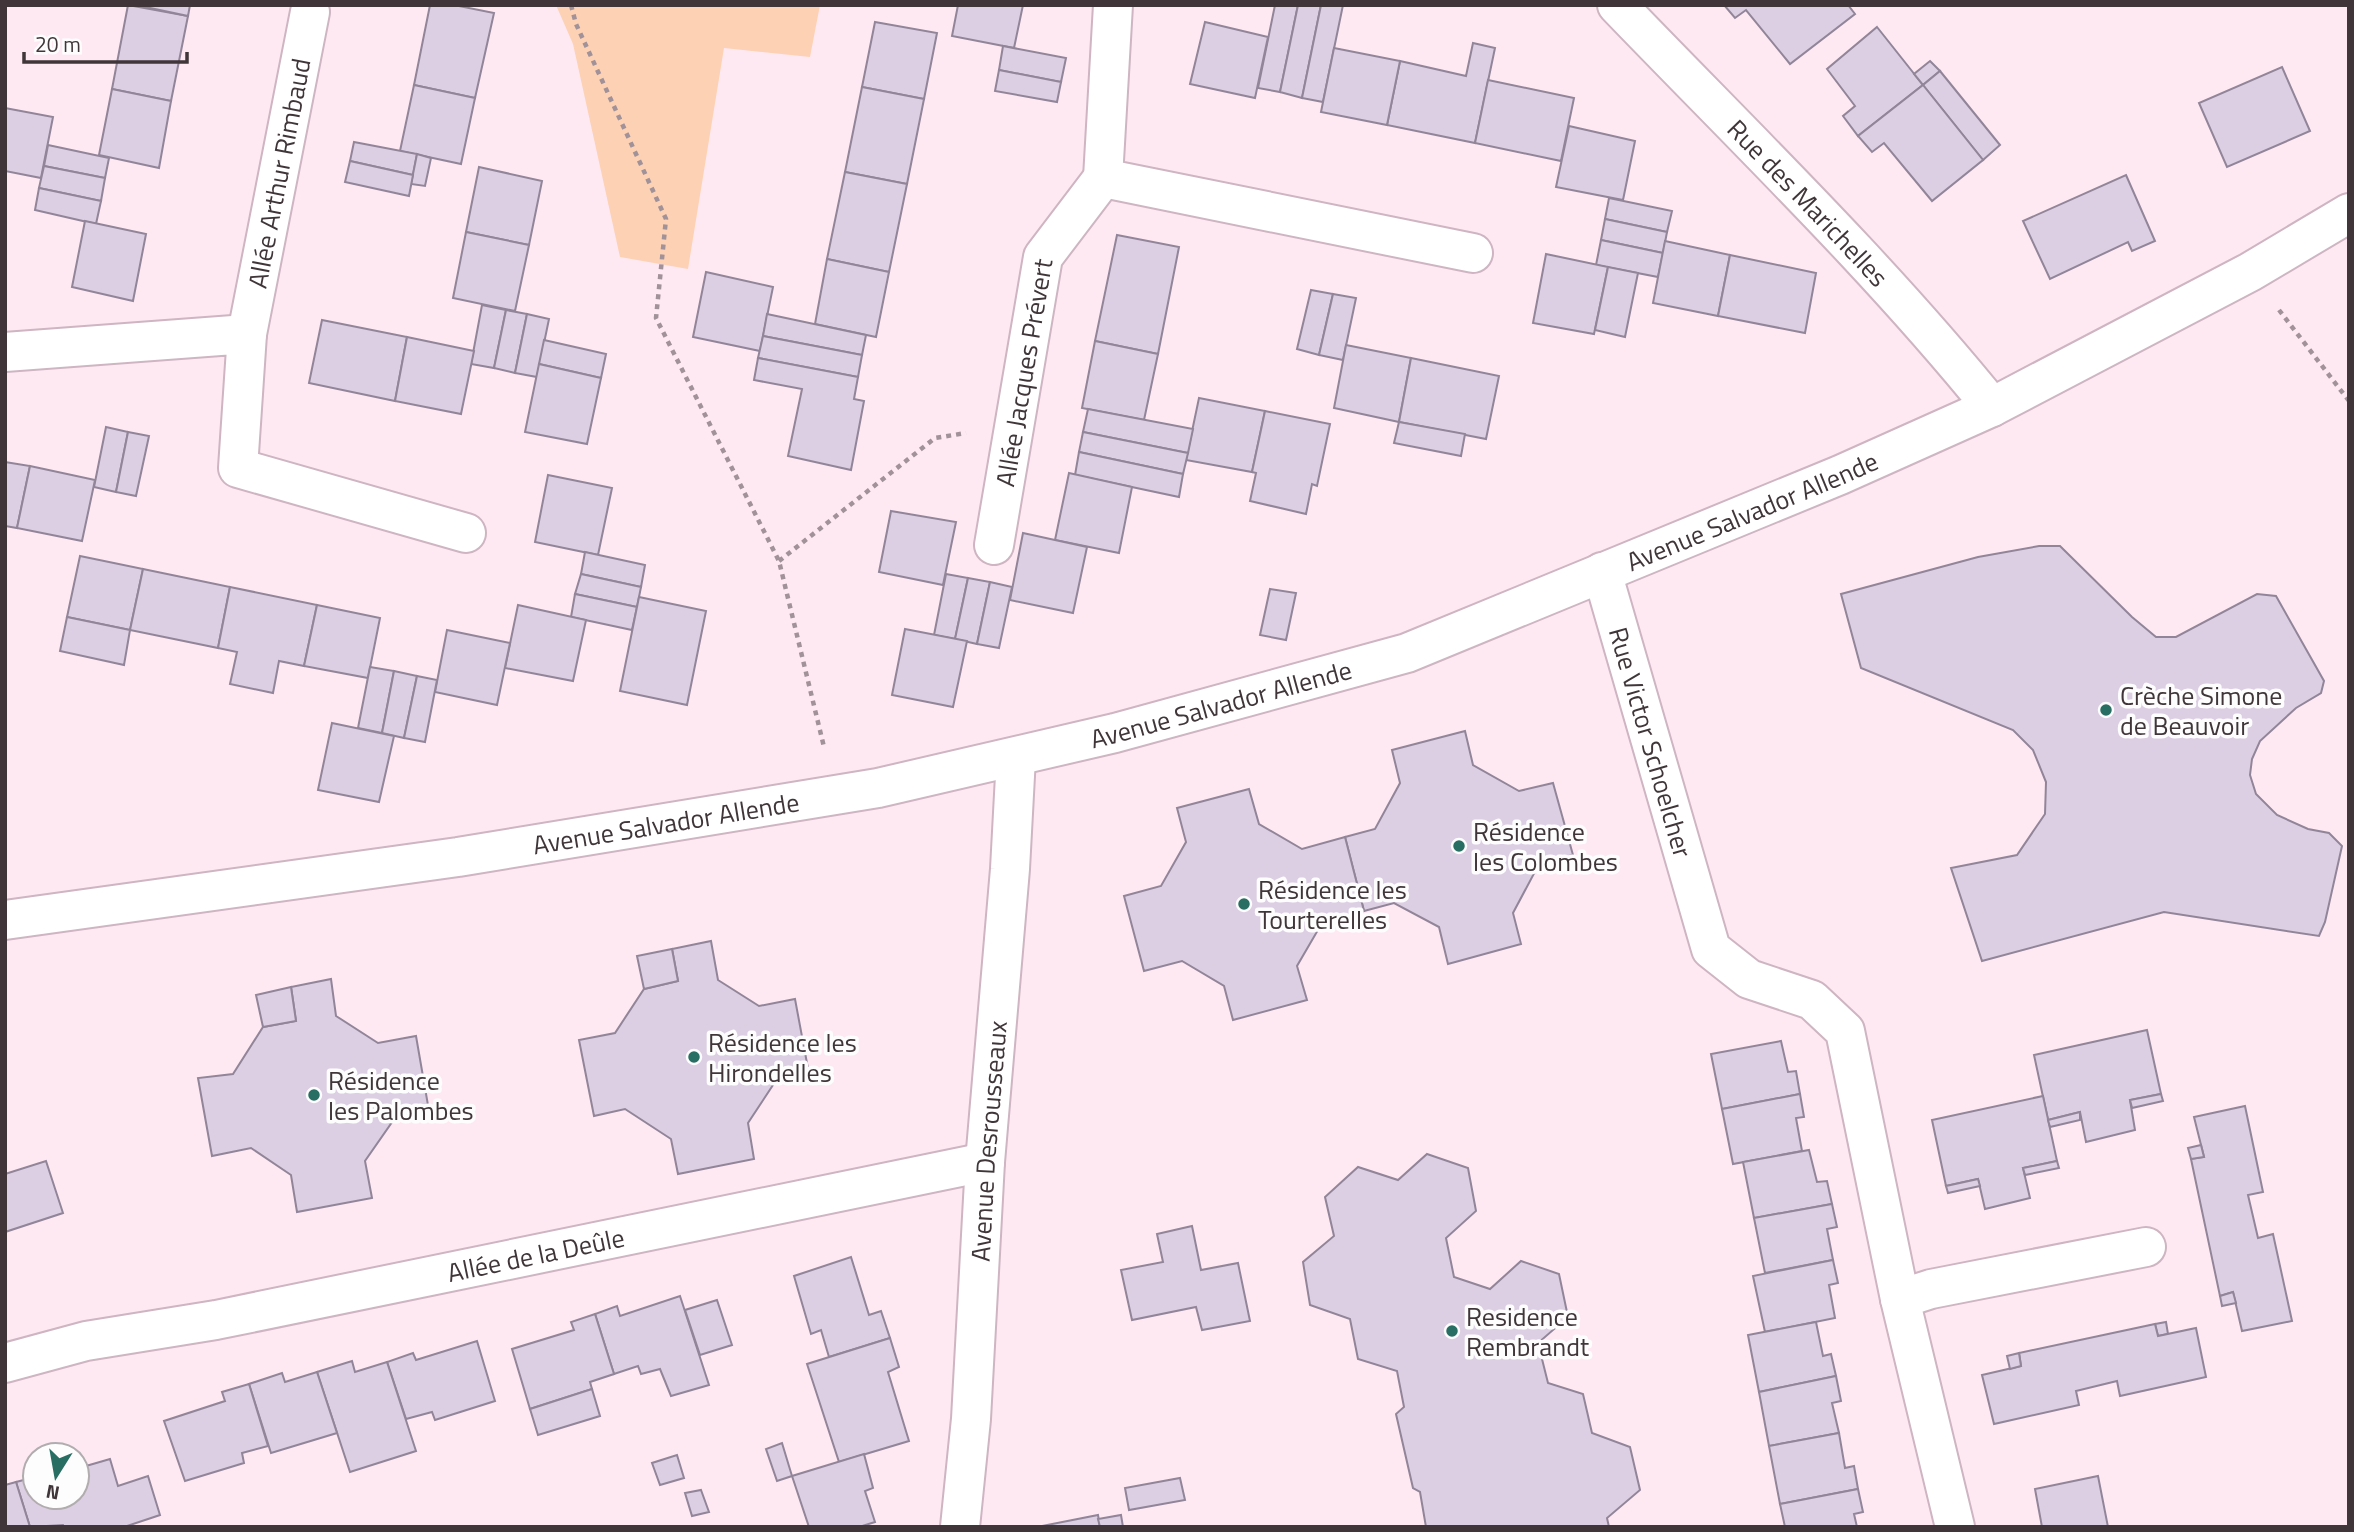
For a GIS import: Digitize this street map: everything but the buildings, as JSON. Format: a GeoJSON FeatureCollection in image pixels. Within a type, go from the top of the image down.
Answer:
{"type":"FeatureCollection","features":[{"type":"Feature","properties":{"kind":"street"},"geometry":{"type":"LineString","coordinates":[[1113,5],[1103,178],[1473,253]]}},
{"type":"Feature","properties":{"kind":"street","name":"Rue des Marichelles"},"geometry":{"type":"LineString","coordinates":[[1617,5],[1862,259],[1992,407]]}},
{"type":"Feature","properties":{"kind":"street","name":"Allée Arthur Rimbaud"},"geometry":{"type":"LineString","coordinates":[[310,12],[247,334],[238,468],[466,533]]}},
{"type":"Feature","properties":{"kind":"street","name":"Allée Jacques Prévert"},"geometry":{"type":"LineString","coordinates":[[994,545],[1043,257],[1103,178]]}},
{"type":"Feature","properties":{"kind":"street","name":"Avenue Salvador Allende"},"geometry":{"type":"LineString","coordinates":[[5,920],[458,857],[878,788],[1016,757],[1407,653],[1840,475],[1992,407],[2250,272],[2349,214]]}},
{"type":"Feature","properties":{"kind":"street"},"geometry":{"type":"LineString","coordinates":[[5,352],[247,334]]}},
{"type":"Feature","properties":{"kind":"street","name":"Rue Victor Schoelcher"},"geometry":{"type":"LineString","coordinates":[[1602,572],[1711,950],[1749,979],[1812,1000],[1845,1031],[1900,1299],[1955,1527]]}},
{"type":"Feature","properties":{"kind":"street","name":"Avenue Desrousseaux"},"geometry":{"type":"LineString","coordinates":[[960,1527],[971,1419],[985,1162],[1009,883],[1016,757]]}},
{"type":"Feature","properties":{"kind":"street","name":"Allée de la Deûle"},"geometry":{"type":"LineString","coordinates":[[5,1363],[86,1341],[216,1320],[985,1162]]}},
{"type":"Feature","properties":{"kind":"street"},"geometry":{"type":"LineString","coordinates":[[1900,1299],[1931,1289],[2146,1247]]}},
{"type":"Feature","properties":{"kind":"path"},"geometry":{"type":"LineString","coordinates":[[571,5],[576,24],[666,219],[656,318],[779,561],[827,759],[878,788]]}},
{"type":"Feature","properties":{"kind":"path"},"geometry":{"type":"LineString","coordinates":[[2250,272],[2349,401]]}},
{"type":"Feature","properties":{"kind":"path"},"geometry":{"type":"LineString","coordinates":[[779,561],[935,438],[1016,425]]}},
{"type":"Feature","properties":{"kind":"shaded area"},"geometry":{"type":"Polygon","coordinates":[[[556,5],[820,5],[810,57],[724,48],[688,269],[620,257],[573,44],[556,5]]]}},
{"type":"Feature","properties":{"kind":"place","name":"Crèche Simone de Beauvoir"},"geometry":{"type":"Point","coordinates":[2106,710]}},
{"type":"Feature","properties":{"kind":"place","name":"Résidence les Colombes"},"geometry":{"type":"Point","coordinates":[1459,846]}},
{"type":"Feature","properties":{"kind":"place","name":"Résidence les Tourterelles"},"geometry":{"type":"Point","coordinates":[1244,904]}},
{"type":"Feature","properties":{"kind":"place","name":"Résidence les Hirondelles"},"geometry":{"type":"Point","coordinates":[694,1057]}},
{"type":"Feature","properties":{"kind":"place","name":"Résidence les Palombes"},"geometry":{"type":"Point","coordinates":[314,1095]}},
{"type":"Feature","properties":{"kind":"place","name":"Residence Rembrandt"},"geometry":{"type":"Point","coordinates":[1452,1331]}}]}
